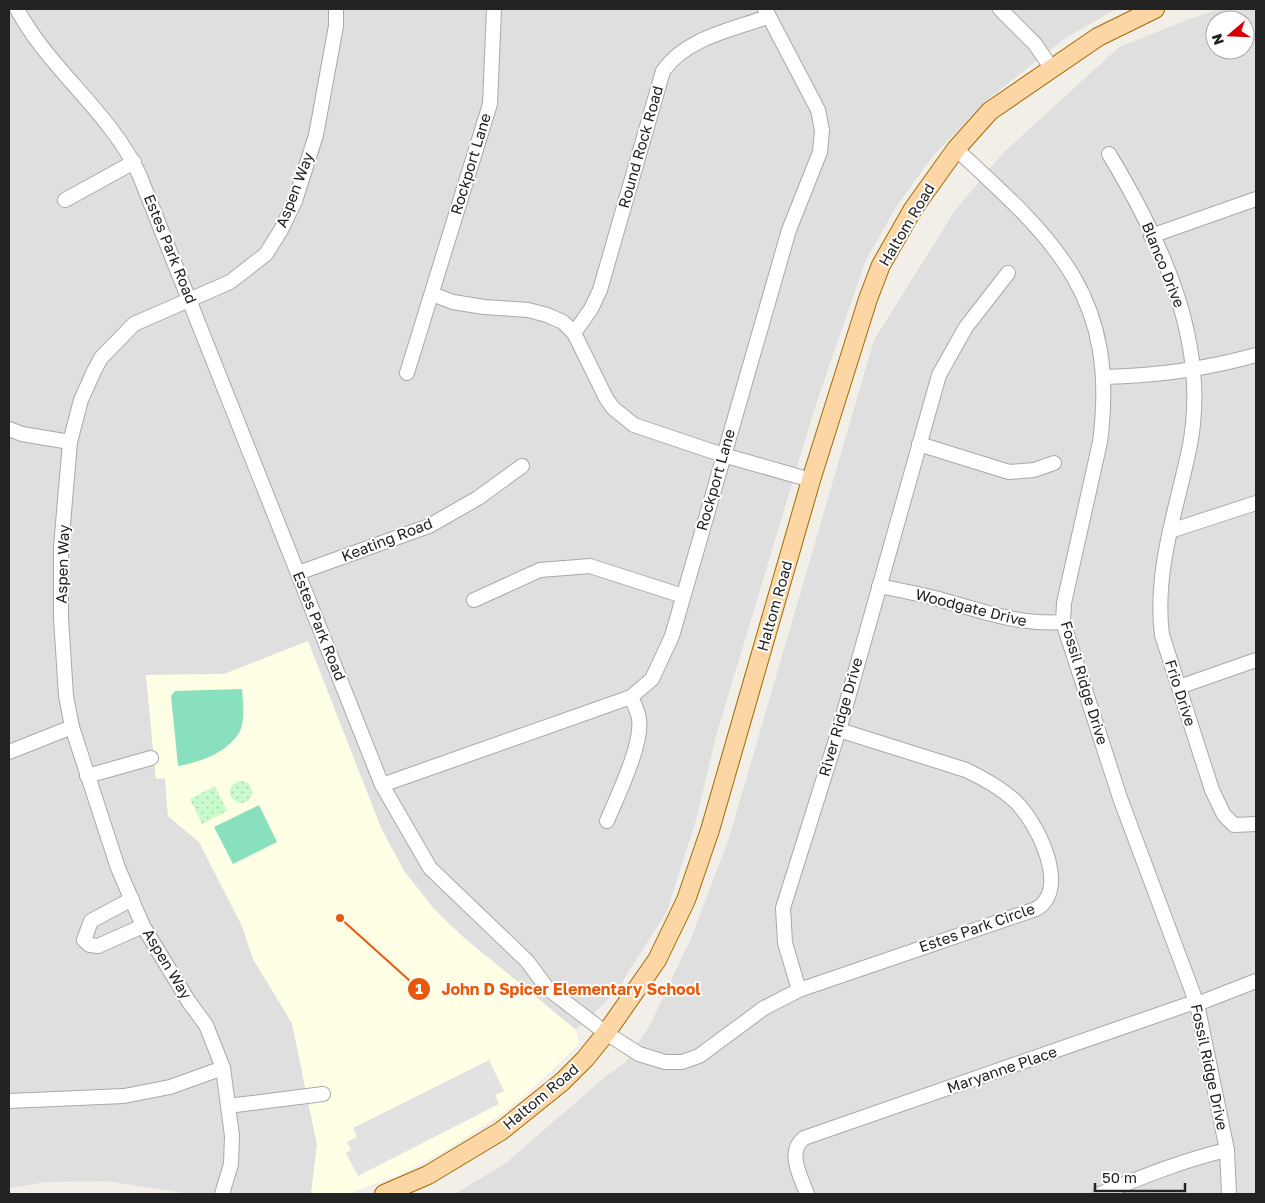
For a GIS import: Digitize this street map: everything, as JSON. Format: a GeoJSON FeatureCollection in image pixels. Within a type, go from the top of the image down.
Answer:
{"type":"FeatureCollection","features":[{"type":"Feature","properties":{"kind":"main road","name":"Haltom Road"},"geometry":{"type":"LineString","coordinates":[[384,1194],[428,1175],[501,1131],[573,1072],[606,1033],[657,960],[686,900],[710,830],[811,480],[868,299],[881,265],[913,209],[956,149],[990,111],[1098,37],[1155,9]]}},
{"type":"Feature","properties":{"kind":"street","name":"Estes Park Road"},"geometry":{"type":"LineString","coordinates":[[17,9],[64,72],[108,122],[134,162],[191,300],[382,785],[430,868],[527,961],[547,988],[606,1033],[640,1054],[664,1062],[682,1062],[699,1056],[764,1008]]}},
{"type":"Feature","properties":{"kind":"street","name":"Aspen Way"},"geometry":{"type":"LineString","coordinates":[[222,1194],[231,1164],[232,1136],[223,1068],[206,1025],[189,1002],[143,926],[118,868],[72,727],[66,696],[61,618],[61,547],[70,442],[81,400],[101,358],[134,324],[230,282],[266,254],[281,230],[294,201],[316,135],[336,26],[336,9]]}},
{"type":"Feature","properties":{"kind":"street","name":"Rockport Lane"},"geometry":{"type":"LineString","coordinates":[[406,373],[490,104],[494,9]]}},
{"type":"Feature","properties":{"kind":"street"},"geometry":{"type":"LineString","coordinates":[[1000,9],[1035,44],[1052,69]]}},
{"type":"Feature","properties":{"kind":"street","name":"Rockport Lane"},"geometry":{"type":"LineString","coordinates":[[382,785],[631,697],[652,679],[664,658],[789,230],[820,152],[822,130],[818,110],[766,13]]}},
{"type":"Feature","properties":{"kind":"street","name":"Round Rock Road"},"geometry":{"type":"LineString","coordinates":[[574,333],[591,309],[600,290],[663,71],[671,60],[692,45],[766,13]]}},
{"type":"Feature","properties":{"kind":"street","name":"Fossil Ridge Drive"},"geometry":{"type":"LineString","coordinates":[[956,149],[1016,204],[1046,236],[1075,276],[1092,320],[1104,377],[1100,442],[1064,603],[1063,622],[1120,798],[1197,1004],[1227,1150],[1229,1194]]}},
{"type":"Feature","properties":{"kind":"street","name":"Blanco Drive"},"geometry":{"type":"LineString","coordinates":[[1109,154],[1134,196],[1181,306],[1195,370],[1194,419],[1170,531]]}},
{"type":"Feature","properties":{"kind":"street"},"geometry":{"type":"LineString","coordinates":[[64,200],[134,162]]}},
{"type":"Feature","properties":{"kind":"street"},"geometry":{"type":"LineString","coordinates":[[1152,236],[1256,199]]}},
{"type":"Feature","properties":{"kind":"street","name":"River Ridge Drive"},"geometry":{"type":"LineString","coordinates":[[799,990],[785,943],[782,908],[839,730],[939,375],[950,352],[966,327],[1008,272]]}},
{"type":"Feature","properties":{"kind":"street"},"geometry":{"type":"LineString","coordinates":[[432,294],[452,302],[528,310],[563,322],[574,333],[603,393],[623,417],[645,430],[811,480]]}},
{"type":"Feature","properties":{"kind":"street"},"geometry":{"type":"LineString","coordinates":[[1104,377],[1195,370],[1256,355]]}},
{"type":"Feature","properties":{"kind":"street"},"geometry":{"type":"LineString","coordinates":[[9,429],[70,442]]}},
{"type":"Feature","properties":{"kind":"street"},"geometry":{"type":"LineString","coordinates":[[920,444],[1009,472],[1034,470],[1054,463]]}},
{"type":"Feature","properties":{"kind":"street","name":"Keating Road"},"geometry":{"type":"LineString","coordinates":[[298,573],[429,526],[478,498],[522,466]]}},
{"type":"Feature","properties":{"kind":"street"},"geometry":{"type":"LineString","coordinates":[[1170,531],[1256,503]]}},
{"type":"Feature","properties":{"kind":"street","name":"Frio Drive"},"geometry":{"type":"LineString","coordinates":[[1170,531],[1162,565],[1159,616],[1162,635],[1212,790],[1224,815],[1234,825],[1256,824]]}},
{"type":"Feature","properties":{"kind":"street"},"geometry":{"type":"LineString","coordinates":[[474,600],[540,570],[590,566],[683,596]]}},
{"type":"Feature","properties":{"kind":"street","name":"Woodgate Drive"},"geometry":{"type":"LineString","coordinates":[[879,586],[939,599],[1011,620],[1040,624],[1063,622]]}},
{"type":"Feature","properties":{"kind":"street"},"geometry":{"type":"LineString","coordinates":[[1179,687],[1256,660]]}},
{"type":"Feature","properties":{"kind":"street"},"geometry":{"type":"LineString","coordinates":[[607,821],[632,759],[638,738],[639,720],[631,697]]}},
{"type":"Feature","properties":{"kind":"street"},"geometry":{"type":"LineString","coordinates":[[9,752],[72,727]]}},
{"type":"Feature","properties":{"kind":"street","name":"Estes Park Circle"},"geometry":{"type":"LineString","coordinates":[[764,1008],[799,990],[1036,909],[1045,904],[1050,894],[1048,860],[1036,831],[1015,802],[1000,790],[966,770],[839,730]]}},
{"type":"Feature","properties":{"kind":"street"},"geometry":{"type":"LineString","coordinates":[[87,776],[151,758]]}},
{"type":"Feature","properties":{"kind":"street"},"geometry":{"type":"LineString","coordinates":[[132,899],[91,921],[84,940],[90,945],[98,946],[143,926]]}},
{"type":"Feature","properties":{"kind":"street","name":"Maryanne Place"},"geometry":{"type":"LineString","coordinates":[[807,1194],[795,1157],[799,1142],[804,1138],[1189,1004],[1197,1004],[1256,981]]}},
{"type":"Feature","properties":{"kind":"street"},"geometry":{"type":"LineString","coordinates":[[9,1101],[124,1096],[170,1087],[223,1068]]}},
{"type":"Feature","properties":{"kind":"street"},"geometry":{"type":"LineString","coordinates":[[228,1106],[323,1094]]}},
{"type":"Feature","properties":{"kind":"street"},"geometry":{"type":"LineString","coordinates":[[1100,1194],[1176,1164],[1227,1150]]}},
{"type":"Feature","properties":{"kind":"shaded area"},"geometry":{"type":"Polygon","coordinates":[[[9,9],[1116,9],[1064,39],[987,100],[932,157],[896,207],[866,260],[817,401],[716,736],[696,820],[667,911],[616,992],[576,1030],[462,936],[434,909],[404,871],[381,828],[308,642],[224,674],[146,675],[156,779],[165,778],[168,816],[199,842],[242,926],[253,959],[292,1023],[317,1145],[311,1194],[191,1194],[106,1181],[46,1182],[9,1188],[9,9]]]}},
{"type":"Feature","properties":{"kind":"shaded area"},"geometry":{"type":"Polygon","coordinates":[[[1256,9],[1256,1194],[455,1194],[506,1163],[605,1077],[625,1063],[651,1023],[692,936],[729,838],[874,340],[956,209],[1002,154],[1119,47],[1205,14],[1205,60],[1255,60],[1255,10],[1217,10],[1256,9]]]}},
{"type":"Feature","properties":{"kind":"shaded area"},"geometry":{"type":"Polygon","coordinates":[[[308,641],[381,828],[404,871],[434,909],[462,936],[576,1030],[579,1044],[530,1091],[504,1112],[453,1146],[404,1173],[347,1194],[311,1194],[317,1145],[292,1023],[253,959],[242,926],[199,842],[168,816],[165,778],[156,779],[146,675],[224,674],[308,641]]]}},
{"type":"Feature","properties":{"kind":"shaded area"},"geometry":{"type":"Polygon","coordinates":[[[489,1060],[504,1091],[495,1095],[499,1104],[358,1176],[346,1153],[351,1150],[347,1142],[357,1137],[353,1128],[489,1060]]]}},
{"type":"Feature","properties":{"kind":"green space"},"geometry":{"type":"Polygon","coordinates":[[[242,689],[243,721],[235,739],[213,755],[178,766],[171,696],[175,691],[242,689]]]}},
{"type":"Feature","properties":{"kind":"green space"},"geometry":{"type":"Polygon","coordinates":[[[241,781],[249,784],[252,792],[249,800],[241,803],[233,800],[230,792],[233,784],[241,781]]]}},
{"type":"Feature","properties":{"kind":"green space"},"geometry":{"type":"Polygon","coordinates":[[[215,786],[227,811],[202,824],[190,799],[215,786]]]}},
{"type":"Feature","properties":{"kind":"green space"},"geometry":{"type":"Polygon","coordinates":[[[259,805],[277,842],[233,864],[214,827],[259,805]]]}},
{"type":"Feature","properties":{"kind":"place","name":"John D Spicer Elementary School"},"geometry":{"type":"Point","coordinates":[340,918]}}]}
